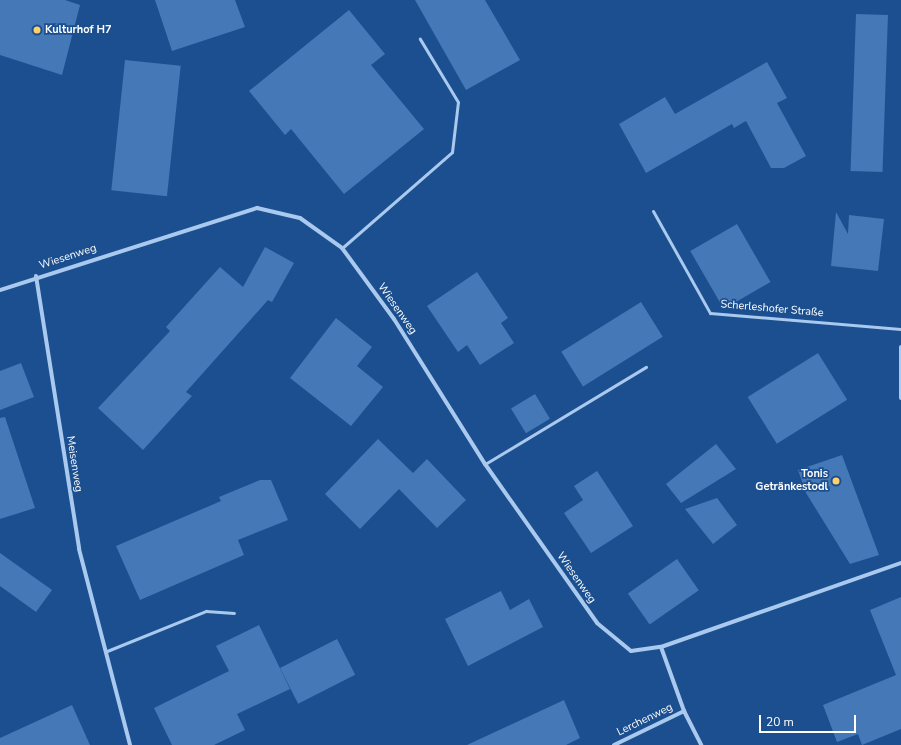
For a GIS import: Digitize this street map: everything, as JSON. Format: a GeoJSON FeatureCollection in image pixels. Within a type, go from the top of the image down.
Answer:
{"type":"FeatureCollection","features":[{"type":"Feature","properties":{"kind":"street","name":"Wiesenweg"},"geometry":{"type":"LineString","coordinates":[[0,290],[36,276],[257,208],[300,218],[342,248],[394,319],[485,464],[597,623],[631,651],[661,648],[901,563]]}},
{"type":"Feature","properties":{"kind":"street","name":"Meisenweg"},"geometry":{"type":"LineString","coordinates":[[36,276],[79,549],[107,651],[130,745]]}},
{"type":"Feature","properties":{"kind":"street"},"geometry":{"type":"LineString","coordinates":[[901,347],[901,398]]}},
{"type":"Feature","properties":{"kind":"street"},"geometry":{"type":"LineString","coordinates":[[661,648],[684,711],[701,745]]}},
{"type":"Feature","properties":{"kind":"street","name":"Lerchenweg"},"geometry":{"type":"LineString","coordinates":[[614,745],[684,711]]}},
{"type":"Feature","properties":{"kind":"lane"},"geometry":{"type":"LineString","coordinates":[[342,248],[452,152],[458,102],[420,39]]}},
{"type":"Feature","properties":{"kind":"lane","name":"Scherleshofer Straße"},"geometry":{"type":"LineString","coordinates":[[653,211],[710,313],[901,329]]}},
{"type":"Feature","properties":{"kind":"lane"},"geometry":{"type":"LineString","coordinates":[[485,464],[646,367]]}},
{"type":"Feature","properties":{"kind":"lane"},"geometry":{"type":"LineString","coordinates":[[107,651],[206,611],[234,613]]}},
{"type":"Feature","properties":{"kind":"building","name":"Kulturhof H7"},"geometry":{"type":"Polygon","coordinates":[[[0,0],[65,0],[80,5],[62,75],[0,55],[0,0]]]}},
{"type":"Feature","properties":{"kind":"building"},"geometry":{"type":"Polygon","coordinates":[[[155,0],[235,0],[245,27],[172,51],[155,0]]]}},
{"type":"Feature","properties":{"kind":"building"},"geometry":{"type":"Polygon","coordinates":[[[415,0],[485,0],[520,60],[466,90],[415,0]]]}},
{"type":"Feature","properties":{"kind":"building"},"geometry":{"type":"Polygon","coordinates":[[[349,10],[385,54],[371,65],[424,129],[344,194],[291,129],[285,135],[249,91],[349,10]]]}},
{"type":"Feature","properties":{"kind":"building"},"geometry":{"type":"Polygon","coordinates":[[[856,14],[888,15],[883,172],[851,171],[856,14]]]}},
{"type":"Feature","properties":{"kind":"building"},"geometry":{"type":"Polygon","coordinates":[[[125,60],[181,66],[167,196],[111,190],[125,60]]]}},
{"type":"Feature","properties":{"kind":"building"},"geometry":{"type":"Polygon","coordinates":[[[767,62],[787,98],[777,103],[806,156],[784,168],[771,168],[746,121],[734,128],[732,124],[646,173],[619,124],[665,97],[675,114],[767,62]]]}},
{"type":"Feature","properties":{"kind":"building"},"geometry":{"type":"Polygon","coordinates":[[[836,212],[848,234],[849,215],[884,219],[878,271],[831,266],[836,212]]]}},
{"type":"Feature","properties":{"kind":"building"},"geometry":{"type":"Polygon","coordinates":[[[737,224],[771,282],[724,309],[690,251],[737,224]]]}},
{"type":"Feature","properties":{"kind":"building"},"geometry":{"type":"Polygon","coordinates":[[[265,247],[294,263],[272,302],[268,300],[186,392],[192,396],[143,450],[98,408],[170,331],[166,327],[220,267],[243,287],[265,247]]]}},
{"type":"Feature","properties":{"kind":"building"},"geometry":{"type":"Polygon","coordinates":[[[477,272],[508,318],[501,323],[514,343],[480,365],[467,345],[458,352],[427,306],[477,272]]]}},
{"type":"Feature","properties":{"kind":"building"},"geometry":{"type":"Polygon","coordinates":[[[641,302],[663,337],[583,387],[561,352],[641,302]]]}},
{"type":"Feature","properties":{"kind":"building"},"geometry":{"type":"Polygon","coordinates":[[[336,318],[372,347],[357,366],[383,387],[351,426],[290,378],[336,318]]]}},
{"type":"Feature","properties":{"kind":"building"},"geometry":{"type":"Polygon","coordinates":[[[818,353],[847,400],[777,444],[748,397],[818,353]]]}},
{"type":"Feature","properties":{"kind":"building"},"geometry":{"type":"Polygon","coordinates":[[[21,363],[34,397],[0,410],[0,371],[21,363]]]}},
{"type":"Feature","properties":{"kind":"building"},"geometry":{"type":"Polygon","coordinates":[[[535,394],[550,419],[526,433],[511,408],[535,394]]]}},
{"type":"Feature","properties":{"kind":"building"},"geometry":{"type":"Polygon","coordinates":[[[5,417],[35,508],[0,519],[0,418],[5,417]]]}},
{"type":"Feature","properties":{"kind":"building"},"geometry":{"type":"Polygon","coordinates":[[[378,439],[413,473],[427,459],[466,500],[437,528],[399,489],[360,529],[325,494],[378,439]]]}},
{"type":"Feature","properties":{"kind":"building"},"geometry":{"type":"Polygon","coordinates":[[[716,444],[736,469],[681,503],[666,484],[716,444]]]}},
{"type":"Feature","properties":{"kind":"building"},"geometry":{"type":"Polygon","coordinates":[[[842,455],[879,555],[850,564],[806,493],[798,470],[842,455]]]}},
{"type":"Feature","properties":{"kind":"building"},"geometry":{"type":"Polygon","coordinates":[[[597,471],[633,526],[591,553],[564,513],[583,500],[574,486],[597,471]]]}},
{"type":"Feature","properties":{"kind":"building"},"geometry":{"type":"Polygon","coordinates":[[[260,480],[271,480],[288,520],[238,540],[244,555],[140,600],[116,546],[221,501],[219,497],[260,480]]]}},
{"type":"Feature","properties":{"kind":"building"},"geometry":{"type":"Polygon","coordinates":[[[717,498],[737,525],[713,544],[685,509],[717,498]]]}},
{"type":"Feature","properties":{"kind":"building"},"geometry":{"type":"Polygon","coordinates":[[[0,553],[52,590],[36,612],[0,586],[0,553]]]}},
{"type":"Feature","properties":{"kind":"building"},"geometry":{"type":"Polygon","coordinates":[[[677,559],[699,590],[650,625],[628,593],[677,559]]]}},
{"type":"Feature","properties":{"kind":"building"},"geometry":{"type":"Polygon","coordinates":[[[501,591],[510,610],[529,599],[543,627],[468,666],[445,619],[501,591]]]}},
{"type":"Feature","properties":{"kind":"building"},"geometry":{"type":"Polygon","coordinates":[[[901,597],[901,729],[862,745],[858,734],[837,742],[823,705],[896,675],[870,610],[901,597]]]}},
{"type":"Feature","properties":{"kind":"building"},"geometry":{"type":"Polygon","coordinates":[[[259,625],[290,689],[237,714],[245,730],[214,745],[172,745],[154,708],[229,671],[216,646],[259,625]]]}},
{"type":"Feature","properties":{"kind":"building"},"geometry":{"type":"Polygon","coordinates":[[[337,639],[355,675],[298,704],[280,668],[337,639]]]}},
{"type":"Feature","properties":{"kind":"building"},"geometry":{"type":"Polygon","coordinates":[[[564,700],[580,738],[566,745],[467,745],[564,700]]]}},
{"type":"Feature","properties":{"kind":"building"},"geometry":{"type":"Polygon","coordinates":[[[72,705],[90,745],[0,745],[0,738],[72,705]]]}},
{"type":"Feature","properties":{"kind":"place","name":"Kulturhof H7"},"geometry":{"type":"Point","coordinates":[37,30]}},
{"type":"Feature","properties":{"kind":"place","name":"Tonis Getränkestodl"},"geometry":{"type":"Point","coordinates":[836,481]}}]}
